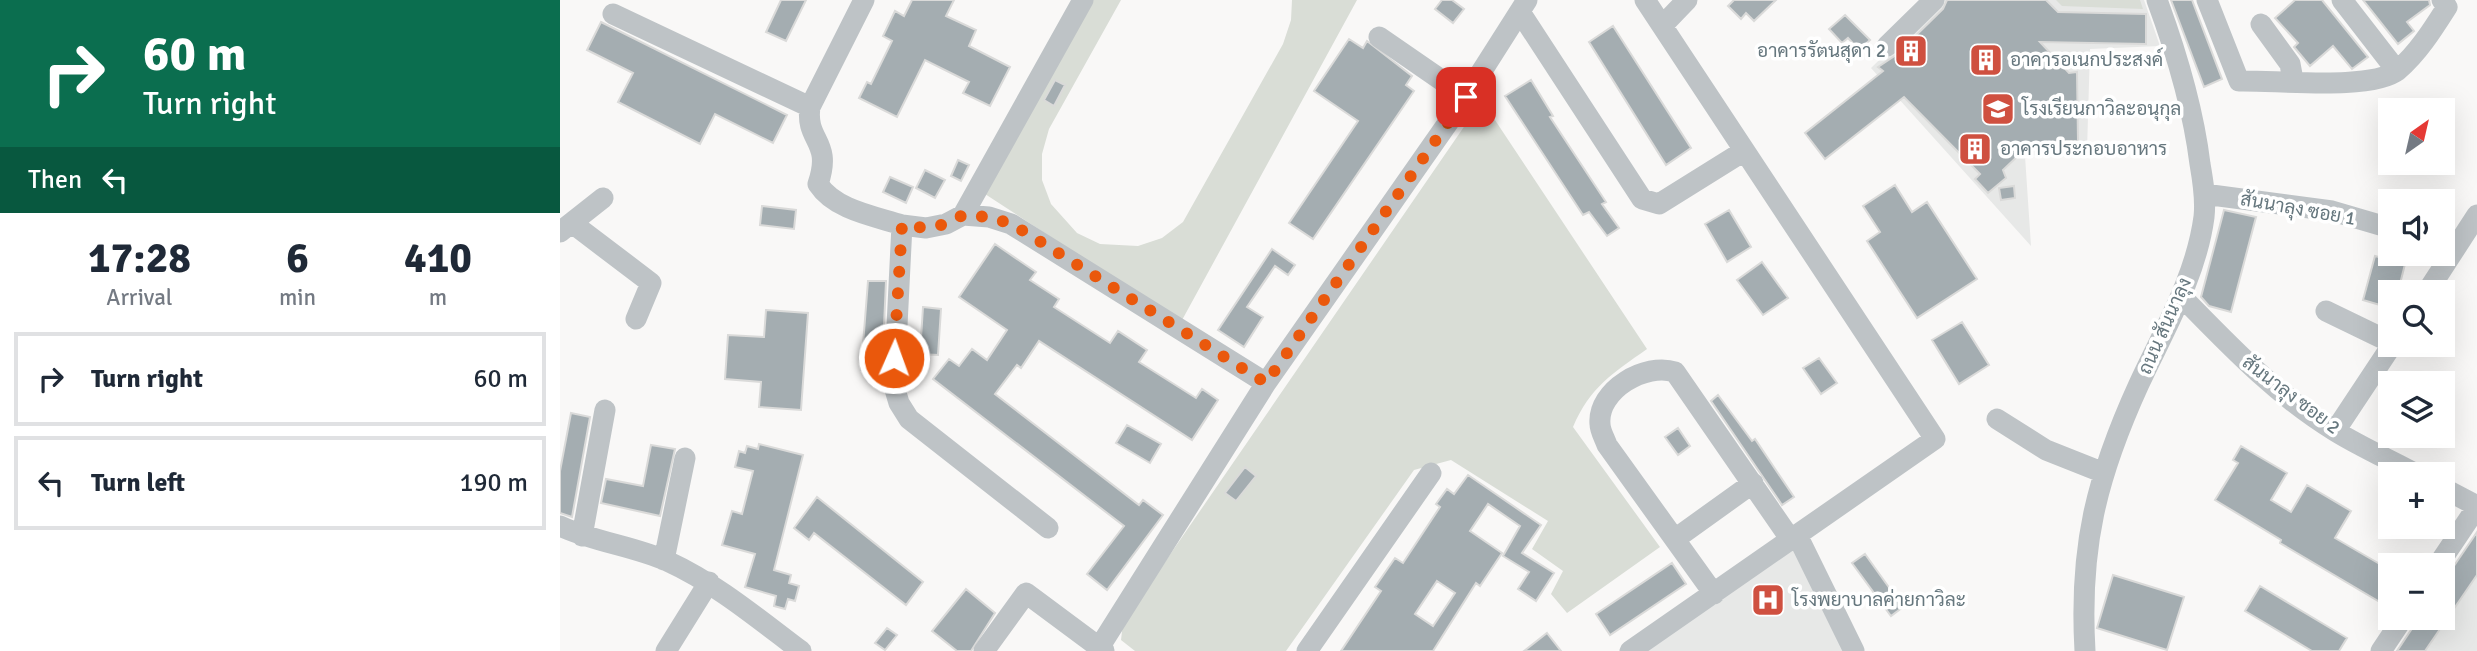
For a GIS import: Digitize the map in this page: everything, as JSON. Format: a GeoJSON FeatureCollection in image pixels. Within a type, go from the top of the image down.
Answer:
{"type":"FeatureCollection","features":[{"type":"Feature","properties":{"kind":"street"},"geometry":{"type":"LineString","coordinates":[[864,0],[810,107],[811,125],[824,150],[825,164],[818,184],[824,193],[840,204],[902,225],[926,228],[946,224],[963,215],[989,217],[1012,224],[1266,383]]}},
{"type":"Feature","properties":{"kind":"street"},"geometry":{"type":"LineString","coordinates":[[963,215],[1083,0]]}},
{"type":"Feature","properties":{"kind":"street"},"geometry":{"type":"LineString","coordinates":[[1630,651],[1936,439],[1645,0]]}},
{"type":"Feature","properties":{"kind":"street"},"geometry":{"type":"LineString","coordinates":[[1662,26],[1687,0]]}},
{"type":"Feature","properties":{"kind":"street"},"geometry":{"type":"LineString","coordinates":[[1887,46],[1934,0]]}},
{"type":"Feature","properties":{"kind":"street","name":"ถนน สันนาลุง"},"geometry":{"type":"LineString","coordinates":[[2085,651],[2084,559],[2093,511],[2104,473],[2138,386],[2181,296],[2195,256],[2204,215],[2196,128],[2183,73],[2157,0]]}},
{"type":"Feature","properties":{"kind":"street"},"geometry":{"type":"LineString","coordinates":[[2207,0],[2239,81],[2364,83],[2397,71],[2447,7],[2442,0]]}},
{"type":"Feature","properties":{"kind":"street"},"geometry":{"type":"LineString","coordinates":[[2342,0],[2397,71]]}},
{"type":"Feature","properties":{"kind":"street"},"geometry":{"type":"LineString","coordinates":[[984,651],[1026,593],[1100,650],[1266,383],[1466,97],[1523,6],[1642,199],[1659,204],[1744,151]]}},
{"type":"Feature","properties":{"kind":"street"},"geometry":{"type":"LineString","coordinates":[[613,13],[810,107]]}},
{"type":"Feature","properties":{"kind":"street"},"geometry":{"type":"LineString","coordinates":[[2261,24],[2290,64],[2293,80]]}},
{"type":"Feature","properties":{"kind":"street"},"geometry":{"type":"LineString","coordinates":[[1379,37],[1466,97]]}},
{"type":"Feature","properties":{"kind":"street","name":"สันนาลุง ซอย 1"},"geometry":{"type":"LineString","coordinates":[[2204,194],[2332,211],[2378,224]]}},
{"type":"Feature","properties":{"kind":"street"},"geometry":{"type":"LineString","coordinates":[[603,198],[566,228],[651,283],[636,319]]}},
{"type":"Feature","properties":{"kind":"street"},"geometry":{"type":"LineString","coordinates":[[2455,239],[2477,215]]}},
{"type":"Feature","properties":{"kind":"street"},"geometry":{"type":"LineString","coordinates":[[902,225],[894,386],[899,403],[909,419],[1048,528]]}},
{"type":"Feature","properties":{"kind":"street","name":"สันนาลุง ซอย 2"},"geometry":{"type":"LineString","coordinates":[[2181,296],[2239,357],[2290,400],[2335,432],[2393,462]]}},
{"type":"Feature","properties":{"kind":"street"},"geometry":{"type":"LineString","coordinates":[[2326,311],[2378,337]]}},
{"type":"Feature","properties":{"kind":"street"},"geometry":{"type":"LineString","coordinates":[[2335,432],[2383,357]]}},
{"type":"Feature","properties":{"kind":"street"},"geometry":{"type":"LineString","coordinates":[[1714,594],[1606,445],[1600,424],[1604,403],[1618,387],[1645,372],[1664,369],[1675,372],[1794,539],[1854,651]]}},
{"type":"Feature","properties":{"kind":"street"},"geometry":{"type":"LineString","coordinates":[[582,536],[605,410]]}},
{"type":"Feature","properties":{"kind":"street"},"geometry":{"type":"LineString","coordinates":[[1997,419],[2046,450],[2104,473]]}},
{"type":"Feature","properties":{"kind":"street"},"geometry":{"type":"LineString","coordinates":[[664,560],[685,458]]}},
{"type":"Feature","properties":{"kind":"street"},"geometry":{"type":"LineString","coordinates":[[1307,651],[1431,473]]}},
{"type":"Feature","properties":{"kind":"street"},"geometry":{"type":"LineString","coordinates":[[1675,539],[1754,484]]}},
{"type":"Feature","properties":{"kind":"street"},"geometry":{"type":"LineString","coordinates":[[2446,553],[2477,507],[2455,495]]}},
{"type":"Feature","properties":{"kind":"street"},"geometry":{"type":"LineString","coordinates":[[560,526],[582,536],[664,560],[709,582],[801,651]]}},
{"type":"Feature","properties":{"kind":"street"},"geometry":{"type":"LineString","coordinates":[[666,651],[709,582]]}},
{"type":"Feature","properties":{"kind":"street"},"geometry":{"type":"LineString","coordinates":[[2381,651],[2395,630]]}},
{"type":"Feature","properties":{"kind":"shaded area"},"geometry":{"type":"Polygon","coordinates":[[[1091,0],[1121,0],[1049,129],[1042,154],[1042,180],[1051,204],[1077,233],[1100,244],[1138,246],[1162,238],[1183,222],[1283,44],[1291,20],[1292,0],[1357,0],[1181,322],[985,194],[1091,0]]]}},
{"type":"Feature","properties":{"kind":"shaded area","name":"โรงเรียนกาวิละอนุกุล"},"geometry":{"type":"Polygon","coordinates":[[[1941,0],[2144,0],[2160,46],[2090,49],[2087,151],[2025,156],[2031,246],[1871,68],[1941,0]]]}},
{"type":"Feature","properties":{"kind":"shaded area"},"geometry":{"type":"Polygon","coordinates":[[[2056,0],[2140,0],[2143,9],[2062,6],[2056,0]]]}},
{"type":"Feature","properties":{"kind":"shaded area"},"geometry":{"type":"Polygon","coordinates":[[[1489,111],[1647,349],[1595,391],[1573,427],[1660,547],[1567,613],[1551,594],[1563,571],[1532,549],[1548,521],[1451,460],[1414,470],[1286,651],[1135,651],[1121,640],[1123,623],[1470,118],[1489,111]]]}},
{"type":"Feature","properties":{"kind":"shaded area"},"geometry":{"type":"Polygon","coordinates":[[[2477,534],[2477,651],[2396,651],[2411,630],[2455,630],[2455,588],[2477,534]]]}},
{"type":"Feature","properties":{"kind":"shaded area","name":"โรงพยาบาลค่ายกาวิละ"},"geometry":{"type":"Polygon","coordinates":[[[1798,537],[1853,651],[1638,651],[1798,537]]]}},
{"type":"Feature","properties":{"kind":"building"},"geometry":{"type":"Polygon","coordinates":[[[781,0],[806,0],[786,41],[766,32],[781,0]]]}},
{"type":"Feature","properties":{"kind":"building"},"geometry":{"type":"Polygon","coordinates":[[[912,0],[954,0],[946,16],[976,30],[969,46],[1010,67],[990,106],[963,93],[969,82],[925,60],[897,117],[859,98],[867,82],[871,84],[892,41],[883,36],[895,11],[904,16],[912,0]]]}},
{"type":"Feature","properties":{"kind":"building"},"geometry":{"type":"Polygon","coordinates":[[[1442,0],[1452,0],[1464,9],[1453,23],[1435,9],[1442,0]]]}},
{"type":"Feature","properties":{"kind":"building"},"geometry":{"type":"Polygon","coordinates":[[[1734,0],[1776,0],[1754,21],[1746,13],[1741,19],[1728,6],[1734,0]]]}},
{"type":"Feature","properties":{"kind":"building","name":"โรงเรียนกาวิละอนุกุล"},"geometry":{"type":"Polygon","coordinates":[[[1947,0],[2046,0],[2058,12],[2146,14],[2146,44],[2040,42],[2069,73],[2077,72],[2078,141],[2051,142],[2052,146],[2021,153],[2003,170],[2006,178],[1988,193],[1975,179],[1980,174],[1904,97],[1825,159],[1805,133],[1883,71],[1878,67],[1896,55],[1943,9],[1947,0]]]}},
{"type":"Feature","properties":{"kind":"building"},"geometry":{"type":"Polygon","coordinates":[[[2171,0],[2192,0],[2222,79],[2204,87],[2171,0]]]}},
{"type":"Feature","properties":{"kind":"building"},"geometry":{"type":"Polygon","coordinates":[[[2295,0],[2322,0],[2368,57],[2352,69],[2333,46],[2310,66],[2294,47],[2298,43],[2275,18],[2295,0]]]}},
{"type":"Feature","properties":{"kind":"building"},"geometry":{"type":"Polygon","coordinates":[[[2363,0],[2429,0],[2430,5],[2407,22],[2414,31],[2398,44],[2363,0]]]}},
{"type":"Feature","properties":{"kind":"building"},"geometry":{"type":"Polygon","coordinates":[[[1845,15],[1870,40],[1859,50],[1848,38],[1842,43],[1829,29],[1845,15]]]}},
{"type":"Feature","properties":{"kind":"building"},"geometry":{"type":"Polygon","coordinates":[[[601,22],[787,115],[773,143],[715,114],[700,144],[618,102],[633,73],[587,50],[601,22]]]}},
{"type":"Feature","properties":{"kind":"building"},"geometry":{"type":"Polygon","coordinates":[[[1613,26],[1691,148],[1666,165],[1589,42],[1613,26]]]}},
{"type":"Feature","properties":{"kind":"building"},"geometry":{"type":"Polygon","coordinates":[[[1349,39],[1363,48],[1367,41],[1412,76],[1406,85],[1414,91],[1313,239],[1289,223],[1358,121],[1314,91],[1349,39]]]}},
{"type":"Feature","properties":{"kind":"building"},"geometry":{"type":"Polygon","coordinates":[[[1055,80],[1065,85],[1054,106],[1044,100],[1055,80]]]}},
{"type":"Feature","properties":{"kind":"building"},"geometry":{"type":"Polygon","coordinates":[[[1531,80],[1553,116],[1550,117],[1606,202],[1602,204],[1619,228],[1607,236],[1589,212],[1583,215],[1505,96],[1531,80]]]}},
{"type":"Feature","properties":{"kind":"building"},"geometry":{"type":"Polygon","coordinates":[[[958,160],[969,165],[961,181],[951,176],[958,160]]]}},
{"type":"Feature","properties":{"kind":"building"},"geometry":{"type":"Polygon","coordinates":[[[925,170],[945,180],[935,198],[916,188],[925,170]]]}},
{"type":"Feature","properties":{"kind":"building"},"geometry":{"type":"Polygon","coordinates":[[[890,177],[913,187],[906,203],[883,192],[890,177]]]}},
{"type":"Feature","properties":{"kind":"building"},"geometry":{"type":"Polygon","coordinates":[[[1895,185],[1912,212],[1927,202],[1977,279],[1917,318],[1867,241],[1880,232],[1863,206],[1895,185]]]}},
{"type":"Feature","properties":{"kind":"building"},"geometry":{"type":"Polygon","coordinates":[[[2014,186],[2015,198],[2001,200],[1999,188],[2014,186]]]}},
{"type":"Feature","properties":{"kind":"building"},"geometry":{"type":"Polygon","coordinates":[[[762,206],[796,210],[794,229],[760,225],[762,206]]]}},
{"type":"Feature","properties":{"kind":"building"},"geometry":{"type":"Polygon","coordinates":[[[1729,210],[1751,247],[1727,262],[1705,224],[1729,210]]]}},
{"type":"Feature","properties":{"kind":"building"},"geometry":{"type":"Polygon","coordinates":[[[2224,210],[2256,217],[2231,312],[2209,306],[2201,297],[2224,210]]]}},
{"type":"Feature","properties":{"kind":"building"},"geometry":{"type":"Polygon","coordinates":[[[995,244],[1036,272],[1030,280],[1059,299],[1054,307],[1110,343],[1118,331],[1147,350],[1139,362],[1196,398],[1202,389],[1218,400],[1192,440],[1039,341],[1021,368],[1017,365],[995,394],[1139,505],[1143,500],[1163,515],[1107,590],[1087,574],[1124,526],[933,379],[949,359],[959,366],[972,349],[987,360],[1007,330],[959,297],[995,244]]]}},
{"type":"Feature","properties":{"kind":"building"},"geometry":{"type":"Polygon","coordinates":[[[1272,249],[1295,265],[1288,275],[1275,266],[1247,307],[1263,317],[1244,347],[1218,330],[1272,249]]]}},
{"type":"Feature","properties":{"kind":"building"},"geometry":{"type":"Polygon","coordinates":[[[2375,256],[2378,257],[2378,266],[2404,266],[2401,280],[2378,280],[2378,304],[2363,300],[2375,256]]]}},
{"type":"Feature","properties":{"kind":"building"},"geometry":{"type":"Polygon","coordinates":[[[1762,262],[1788,298],[1763,315],[1737,280],[1762,262]]]}},
{"type":"Feature","properties":{"kind":"building"},"geometry":{"type":"Polygon","coordinates":[[[868,281],[886,281],[882,371],[861,370],[868,281]]]}},
{"type":"Feature","properties":{"kind":"building"},"geometry":{"type":"Polygon","coordinates":[[[923,307],[941,309],[938,355],[920,354],[923,307]]]}},
{"type":"Feature","properties":{"kind":"building"},"geometry":{"type":"Polygon","coordinates":[[[766,310],[808,313],[801,410],[759,407],[761,382],[725,379],[728,335],[764,337],[766,310]]]}},
{"type":"Feature","properties":{"kind":"building"},"geometry":{"type":"Polygon","coordinates":[[[1962,322],[1989,365],[1959,384],[1932,340],[1962,322]]]}},
{"type":"Feature","properties":{"kind":"building"},"geometry":{"type":"Polygon","coordinates":[[[1819,358],[1837,383],[1821,394],[1803,368],[1819,358]]]}},
{"type":"Feature","properties":{"kind":"building"},"geometry":{"type":"Polygon","coordinates":[[[1718,395],[1752,441],[1755,439],[1794,497],[1782,505],[1711,401],[1718,395]]]}},
{"type":"Feature","properties":{"kind":"building"},"geometry":{"type":"Polygon","coordinates":[[[571,413],[590,417],[572,517],[560,513],[560,471],[571,413]]]}},
{"type":"Feature","properties":{"kind":"building"},"geometry":{"type":"Polygon","coordinates":[[[1127,425],[1161,444],[1150,463],[1116,443],[1127,425]]]}},
{"type":"Feature","properties":{"kind":"building"},"geometry":{"type":"Polygon","coordinates":[[[1678,428],[1690,446],[1678,455],[1665,437],[1678,428]]]}},
{"type":"Feature","properties":{"kind":"building"},"geometry":{"type":"Polygon","coordinates":[[[759,444],[803,455],[774,570],[791,575],[789,583],[799,586],[795,601],[788,599],[785,609],[774,606],[776,596],[745,587],[755,554],[722,545],[732,511],[742,514],[753,471],[735,467],[739,451],[745,453],[747,446],[758,449],[759,444]]]}},
{"type":"Feature","properties":{"kind":"building"},"geometry":{"type":"Polygon","coordinates":[[[651,445],[675,449],[660,516],[601,503],[606,479],[643,486],[651,445]]]}},
{"type":"Feature","properties":{"kind":"building"},"geometry":{"type":"Polygon","coordinates":[[[2241,446],[2287,473],[2271,500],[2291,512],[2307,485],[2351,511],[2335,538],[2378,563],[2378,601],[2280,543],[2281,540],[2215,500],[2238,463],[2233,460],[2241,446]]]}},
{"type":"Feature","properties":{"kind":"building"},"geometry":{"type":"Polygon","coordinates":[[[1245,467],[1256,476],[1236,501],[1225,493],[1245,467]]]}},
{"type":"Feature","properties":{"kind":"building"},"geometry":{"type":"Polygon","coordinates":[[[1468,475],[1541,525],[1522,553],[1554,573],[1536,601],[1518,589],[1529,572],[1503,556],[1520,526],[1488,504],[1470,531],[1502,553],[1480,586],[1476,583],[1433,651],[1341,651],[1381,591],[1375,587],[1395,558],[1403,563],[1440,507],[1436,504],[1447,489],[1454,494],[1468,475]],[[1437,581],[1415,614],[1433,626],[1455,593],[1437,581]]]}},
{"type":"Feature","properties":{"kind":"building"},"geometry":{"type":"Polygon","coordinates":[[[817,497],[923,582],[906,605],[814,533],[809,540],[794,528],[817,497]]]}},
{"type":"Feature","properties":{"kind":"building"},"geometry":{"type":"Polygon","coordinates":[[[2477,532],[2477,575],[2455,607],[2455,564],[2477,532]]]}},
{"type":"Feature","properties":{"kind":"building"},"geometry":{"type":"Polygon","coordinates":[[[1865,554],[1903,607],[1891,616],[1852,563],[1865,554]]]}},
{"type":"Feature","properties":{"kind":"building"},"geometry":{"type":"Polygon","coordinates":[[[1672,563],[1686,584],[1610,635],[1596,614],[1672,563]]]}},
{"type":"Feature","properties":{"kind":"building"},"geometry":{"type":"Polygon","coordinates":[[[2113,575],[2184,597],[2167,650],[2097,628],[2113,575]]]}},
{"type":"Feature","properties":{"kind":"building"},"geometry":{"type":"Polygon","coordinates":[[[2260,586],[2347,638],[2339,651],[2312,651],[2245,611],[2260,586]]]}},
{"type":"Feature","properties":{"kind":"building"},"geometry":{"type":"Polygon","coordinates":[[[966,589],[995,613],[971,651],[957,651],[932,631],[966,589]]]}},
{"type":"Feature","properties":{"kind":"building"},"geometry":{"type":"Polygon","coordinates":[[[887,628],[897,635],[885,650],[875,643],[887,628]]]}},
{"type":"Feature","properties":{"kind":"building"},"geometry":{"type":"Polygon","coordinates":[[[2411,630],[2439,630],[2425,651],[2397,651],[2411,630]]]}},
{"type":"Feature","properties":{"kind":"building"},"geometry":{"type":"Polygon","coordinates":[[[1547,633],[1561,651],[1524,651],[1547,633]]]}},
{"type":"Feature","properties":{"kind":"place","name":"อาคารรัตนสุดา 2"},"geometry":{"type":"Point","coordinates":[1911,51]}},
{"type":"Feature","properties":{"kind":"place","name":"อาคารอเนกประสงค์"},"geometry":{"type":"Point","coordinates":[1986,60]}},
{"type":"Feature","properties":{"kind":"place","name":"โรงเรียนกาวิละอนุกุล"},"geometry":{"type":"Point","coordinates":[1998,109]}},
{"type":"Feature","properties":{"kind":"place","name":"อาคารประกอบอาหาร"},"geometry":{"type":"Point","coordinates":[1975,149]}},
{"type":"Feature","properties":{"kind":"place","name":"โรงพยาบาลค่ายกาวิละ"},"geometry":{"type":"Point","coordinates":[1768,600]}},
{"type":"Feature","properties":{"kind":"route"},"geometry":{"type":"LineString","coordinates":[[894,358],[902,225],[926,228],[946,224],[963,215],[989,217],[1012,224],[1266,383],[1466,97]]}}]}
